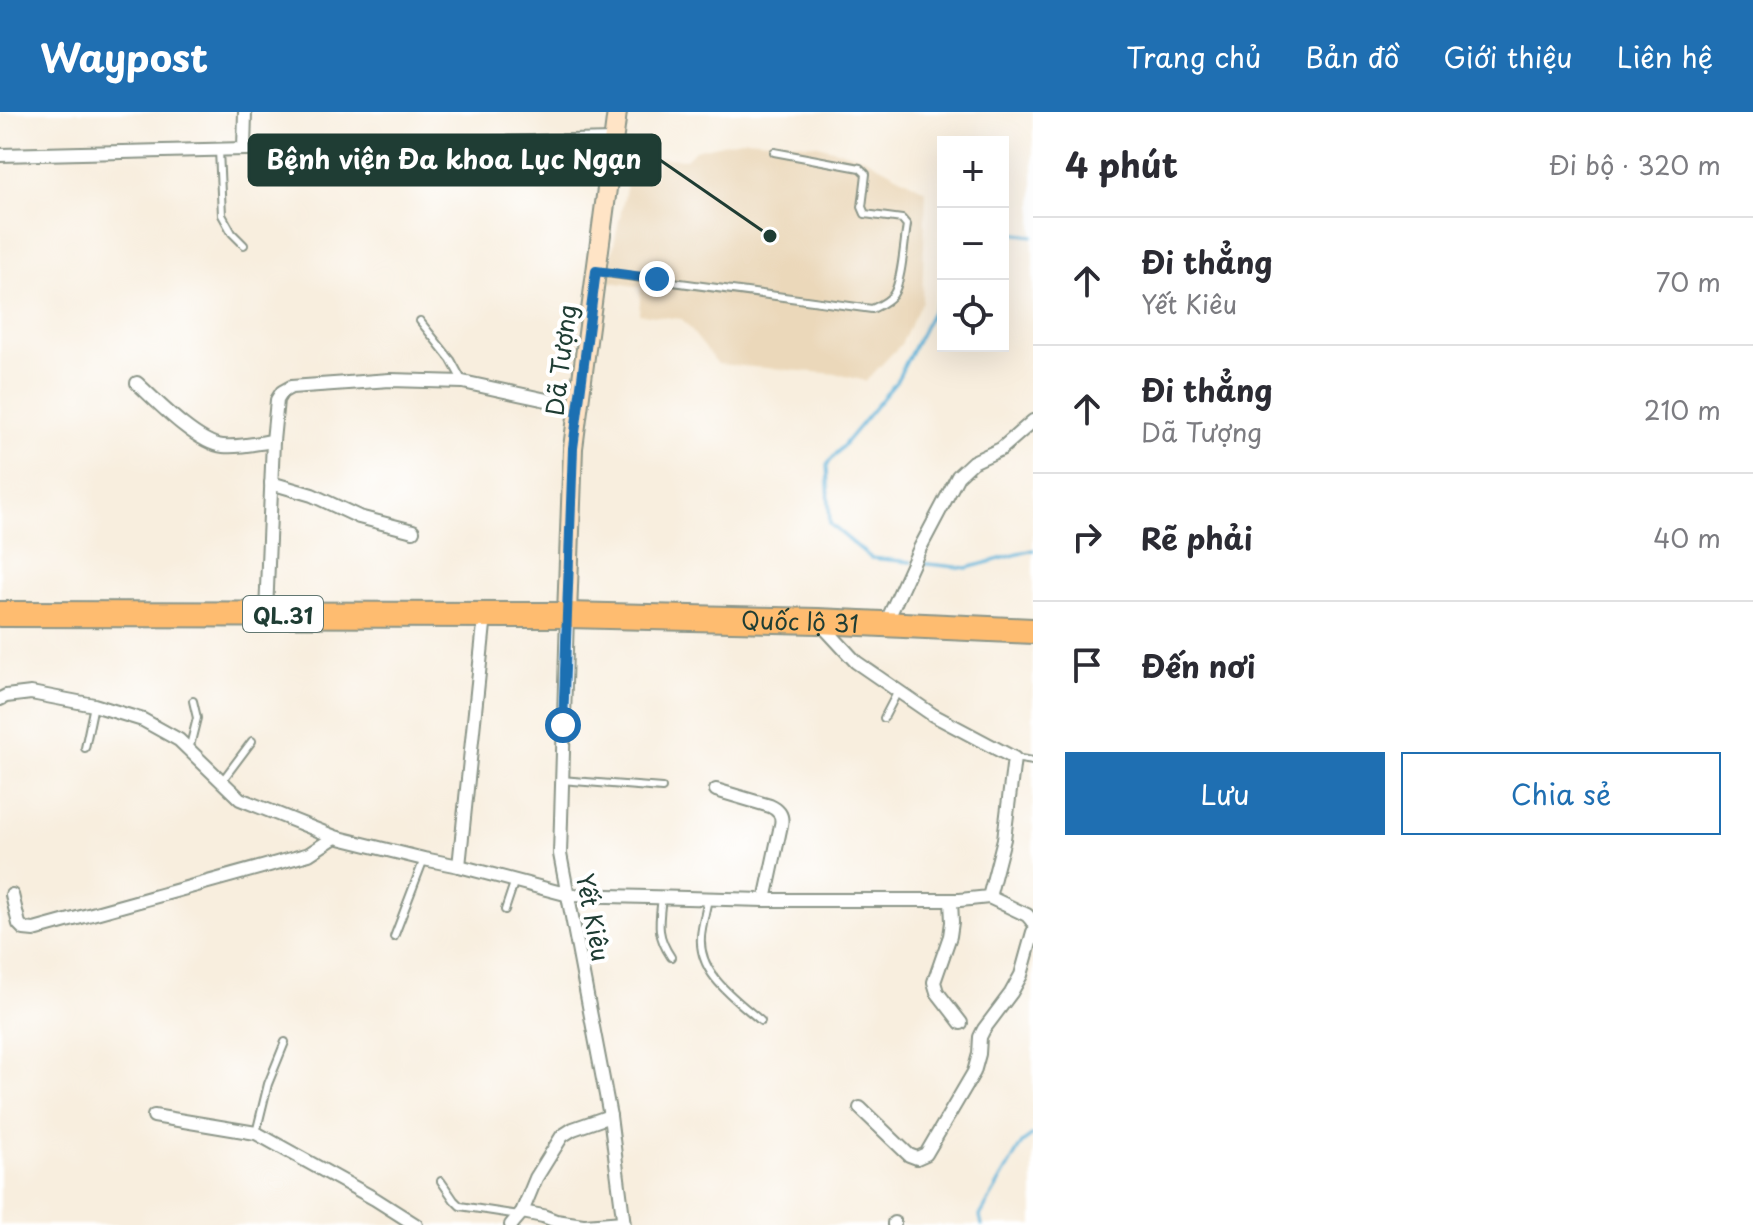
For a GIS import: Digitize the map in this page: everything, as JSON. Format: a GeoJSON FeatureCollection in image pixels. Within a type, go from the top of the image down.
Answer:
{"type":"FeatureCollection","features":[{"type":"Feature","properties":{"kind":"highway","name":"QL.31"},"geometry":{"type":"LineString","coordinates":[[0,614],[567,615]]}},
{"type":"Feature","properties":{"kind":"highway","name":"Quốc lộ 31"},"geometry":{"type":"LineString","coordinates":[[567,615],[886,623],[1033,631]]}},
{"type":"Feature","properties":{"kind":"street"},"geometry":{"type":"LineString","coordinates":[[244,149],[245,112]]}},
{"type":"Feature","properties":{"kind":"street","name":"Dã Tượng"},"geometry":{"type":"LineString","coordinates":[[567,615],[573,448],[617,112]]}},
{"type":"Feature","properties":{"kind":"street"},"geometry":{"type":"LineString","coordinates":[[0,155],[613,140]]}},
{"type":"Feature","properties":{"kind":"street"},"geometry":{"type":"LineString","coordinates":[[266,613],[273,441],[277,400],[282,392],[291,387],[390,380],[463,382],[579,407]]}},
{"type":"Feature","properties":{"kind":"street"},"geometry":{"type":"LineString","coordinates":[[137,383],[168,412],[218,446],[234,447],[273,441]]}},
{"type":"Feature","properties":{"kind":"street"},"geometry":{"type":"LineString","coordinates":[[886,623],[920,548],[958,476],[973,462],[1001,449],[1033,421]]}},
{"type":"Feature","properties":{"kind":"street"},"geometry":{"type":"LineString","coordinates":[[271,483],[312,495],[359,517],[413,531]]}},
{"type":"Feature","properties":{"kind":"street"},"geometry":{"type":"LineString","coordinates":[[459,866],[485,615]]}},
{"type":"Feature","properties":{"kind":"street","name":"Yết Kiêu"},"geometry":{"type":"LineString","coordinates":[[567,615],[560,854],[610,1116],[624,1224]]}},
{"type":"Feature","properties":{"kind":"street"},"geometry":{"type":"LineString","coordinates":[[818,621],[856,662],[933,715],[1014,758],[1004,839],[989,897]]}},
{"type":"Feature","properties":{"kind":"street"},"geometry":{"type":"LineString","coordinates":[[0,699],[31,693],[94,705],[143,720],[179,740],[240,799],[335,837],[569,895],[765,900],[951,900],[989,897],[1027,915],[1033,922]]}},
{"type":"Feature","properties":{"kind":"street"},"geometry":{"type":"LineString","coordinates":[[716,790],[770,806],[781,816],[765,900]]}},
{"type":"Feature","properties":{"kind":"street"},"geometry":{"type":"LineString","coordinates":[[12,895],[19,924],[24,929],[34,930],[309,854],[335,837]]}},
{"type":"Feature","properties":{"kind":"street"},"geometry":{"type":"LineString","coordinates":[[951,900],[950,936],[934,982],[937,992],[961,1023]]}},
{"type":"Feature","properties":{"kind":"street"},"geometry":{"type":"LineString","coordinates":[[860,1108],[909,1155],[917,1158],[926,1154],[974,1072],[984,1029],[1021,975],[1033,932]]}},
{"type":"Feature","properties":{"kind":"street"},"geometry":{"type":"LineString","coordinates":[[154,1116],[256,1133],[416,1225]]}},
{"type":"Feature","properties":{"kind":"street"},"geometry":{"type":"LineString","coordinates":[[610,1116],[562,1136],[517,1217],[543,1216],[584,1225],[624,1224]]}},
{"type":"Feature","properties":{"kind":"lane"},"geometry":{"type":"LineString","coordinates":[[219,150],[222,215],[232,233],[244,245]]}},
{"type":"Feature","properties":{"kind":"lane"},"geometry":{"type":"LineString","coordinates":[[596,271],[872,309],[884,304],[898,286],[907,225],[905,221],[865,214],[862,207],[866,174],[860,168],[774,152]]}},
{"type":"Feature","properties":{"kind":"lane"},"geometry":{"type":"LineString","coordinates":[[420,321],[451,360],[463,382]]}},
{"type":"Feature","properties":{"kind":"lane"},"geometry":{"type":"LineString","coordinates":[[884,718],[898,691]]}},
{"type":"Feature","properties":{"kind":"lane"},"geometry":{"type":"LineString","coordinates":[[189,750],[197,718],[193,701]]}},
{"type":"Feature","properties":{"kind":"lane"},"geometry":{"type":"LineString","coordinates":[[85,748],[94,705]]}},
{"type":"Feature","properties":{"kind":"lane"},"geometry":{"type":"LineString","coordinates":[[222,781],[252,741]]}},
{"type":"Feature","properties":{"kind":"lane"},"geometry":{"type":"LineString","coordinates":[[1014,758],[1033,761]]}},
{"type":"Feature","properties":{"kind":"lane"},"geometry":{"type":"LineString","coordinates":[[561,780],[662,788]]}},
{"type":"Feature","properties":{"kind":"lane"},"geometry":{"type":"LineString","coordinates":[[394,937],[424,859]]}},
{"type":"Feature","properties":{"kind":"lane"},"geometry":{"type":"LineString","coordinates":[[505,910],[515,880]]}},
{"type":"Feature","properties":{"kind":"lane"},"geometry":{"type":"LineString","coordinates":[[662,897],[659,931],[663,946],[671,957]]}},
{"type":"Feature","properties":{"kind":"lane"},"geometry":{"type":"LineString","coordinates":[[708,898],[701,938],[705,962],[718,982],[761,1021]]}},
{"type":"Feature","properties":{"kind":"lane"},"geometry":{"type":"LineString","coordinates":[[256,1133],[268,1084],[285,1042]]}},
{"type":"Feature","properties":{"kind":"lane"},"geometry":{"type":"LineString","coordinates":[[441,1181],[460,1206],[517,1217]]}},
{"type":"Feature","properties":{"kind":"shaded area"},"geometry":{"type":"Polygon","coordinates":[[[745,139],[818,145],[865,158],[926,191],[922,301],[901,344],[866,381],[837,374],[718,364],[682,319],[639,314],[641,287],[606,281],[629,175],[654,179],[659,158],[686,159],[695,150],[745,139]]]}},
{"type":"Feature","properties":{"kind":"waterway"},"geometry":{"type":"LineString","coordinates":[[1009,233],[1033,236]]}},
{"type":"Feature","properties":{"kind":"waterway"},"geometry":{"type":"LineString","coordinates":[[911,562],[871,558],[830,524],[827,465],[896,382],[937,302]]}},
{"type":"Feature","properties":{"kind":"waterway"},"geometry":{"type":"LineString","coordinates":[[918,563],[967,568],[1033,550]]}},
{"type":"Feature","properties":{"kind":"waterway"},"geometry":{"type":"LineString","coordinates":[[982,1225],[980,1216],[1022,1143],[1033,1135]]}},
{"type":"Feature","properties":{"kind":"place","name":"Bệnh viện Đa khoa Lục Ngạn"},"geometry":{"type":"Point","coordinates":[770,236]}},
{"type":"Feature","properties":{"kind":"route"},"geometry":{"type":"LineString","coordinates":[[563,725],[573,448],[596,271],[657,279]]}}]}
